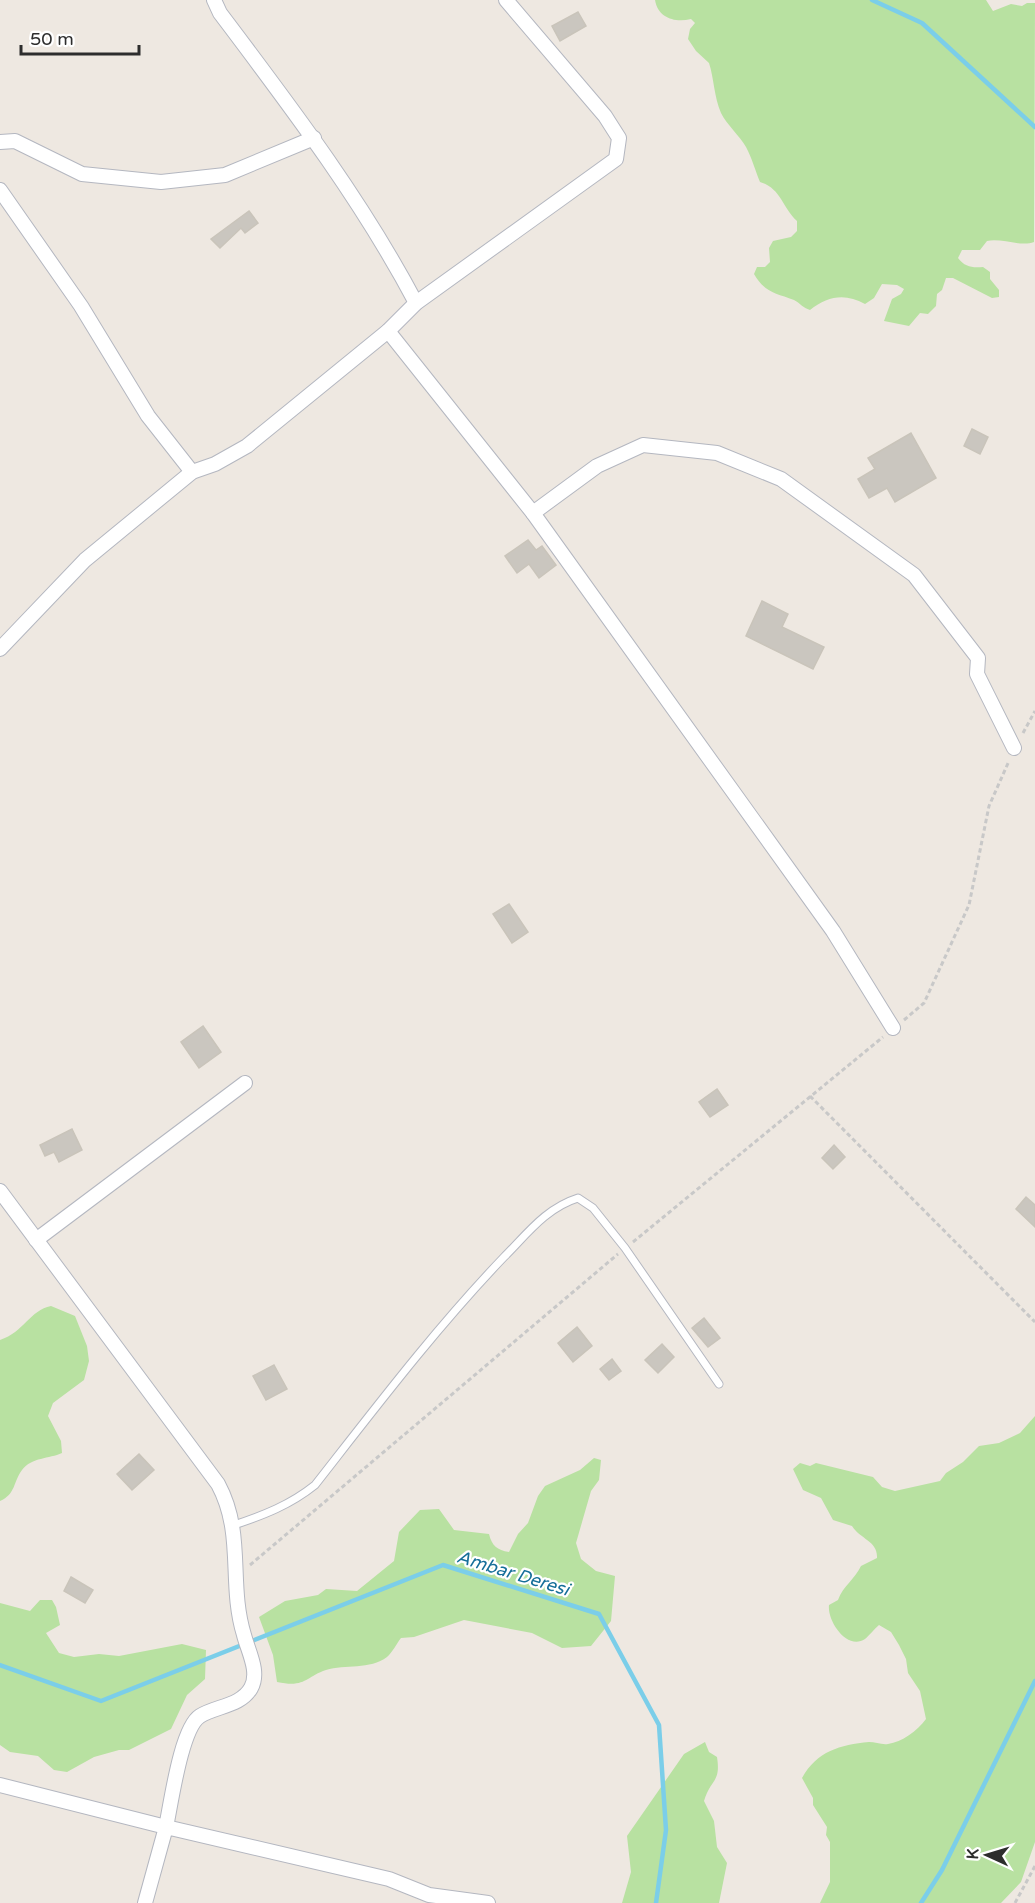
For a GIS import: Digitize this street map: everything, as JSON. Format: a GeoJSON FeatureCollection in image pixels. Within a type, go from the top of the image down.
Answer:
{"type":"FeatureCollection","features":[{"type":"Feature","properties":{"kind":"street"},"geometry":{"type":"LineString","coordinates":[[214,0],[220,13],[314,138],[391,255],[416,303]]}},
{"type":"Feature","properties":{"kind":"street"},"geometry":{"type":"LineString","coordinates":[[0,649],[85,560],[192,472],[215,464],[247,446],[388,331],[416,303],[616,159],[619,138],[605,116],[506,0]]}},
{"type":"Feature","properties":{"kind":"street"},"geometry":{"type":"LineString","coordinates":[[0,142],[15,141],[82,174],[161,182],[225,175],[314,138]]}},
{"type":"Feature","properties":{"kind":"street"},"geometry":{"type":"LineString","coordinates":[[0,190],[81,306],[148,416],[192,472]]}},
{"type":"Feature","properties":{"kind":"street"},"geometry":{"type":"LineString","coordinates":[[388,331],[534,513],[833,931],[893,1028]]}},
{"type":"Feature","properties":{"kind":"street"},"geometry":{"type":"LineString","coordinates":[[534,513],[597,466],[643,445],[717,453],[781,479],[914,575],[978,658],[977,674],[1014,748]]}},
{"type":"Feature","properties":{"kind":"street"},"geometry":{"type":"LineString","coordinates":[[36,1240],[245,1083]]}},
{"type":"Feature","properties":{"kind":"street"},"geometry":{"type":"LineString","coordinates":[[0,1191],[218,1484],[229,1504],[234,1525],[235,1578],[243,1633],[255,1672],[251,1688],[241,1699],[199,1717],[187,1730],[166,1827],[145,1903]]}},
{"type":"Feature","properties":{"kind":"street"},"geometry":{"type":"LineString","coordinates":[[0,1785],[166,1827],[389,1879],[428,1899],[488,1903]]}},
{"type":"Feature","properties":{"kind":"lane"},"geometry":{"type":"LineString","coordinates":[[234,1525],[276,1510],[295,1500],[315,1485],[461,1302],[541,1219],[561,1204],[578,1198],[593,1208],[625,1248],[719,1384]]}},
{"type":"Feature","properties":{"kind":"path"},"geometry":{"type":"LineString","coordinates":[[235,1578],[625,1248],[924,1003],[969,905],[989,806],[1014,748],[1035,711]]}},
{"type":"Feature","properties":{"kind":"path"},"geometry":{"type":"LineString","coordinates":[[810,1096],[1035,1322]]}},
{"type":"Feature","properties":{"kind":"path"},"geometry":{"type":"LineString","coordinates":[[1015,1903],[1035,1866]]}},
{"type":"Feature","properties":{"kind":"green space"},"geometry":{"type":"Polygon","coordinates":[[[655,0],[986,0],[993,11],[1011,4],[1022,6],[1035,3],[1034,242],[1023,244],[987,241],[980,250],[962,250],[958,258],[966,265],[983,267],[990,272],[990,279],[999,290],[999,297],[992,298],[953,278],[946,278],[942,290],[937,294],[936,306],[928,314],[920,313],[909,326],[884,321],[892,299],[901,294],[904,289],[897,285],[882,284],[874,298],[865,304],[844,297],[830,299],[810,310],[794,300],[771,292],[762,285],[754,274],[757,267],[765,267],[770,262],[769,248],[773,241],[791,237],[797,231],[797,221],[777,193],[760,182],[746,147],[721,113],[709,63],[696,51],[688,39],[690,29],[695,23],[691,19],[668,18],[660,11],[655,0]]]}},
{"type":"Feature","properties":{"kind":"green space"},"geometry":{"type":"Polygon","coordinates":[[[51,1306],[75,1316],[87,1346],[89,1361],[84,1380],[53,1403],[48,1416],[61,1441],[62,1453],[36,1460],[26,1466],[19,1474],[12,1491],[0,1501],[0,1340],[15,1332],[44,1308],[51,1306]]]}},
{"type":"Feature","properties":{"kind":"green space"},"geometry":{"type":"Polygon","coordinates":[[[1035,1416],[1035,1842],[1021,1882],[1001,1903],[820,1903],[830,1882],[830,1842],[826,1835],[827,1827],[813,1805],[813,1798],[802,1778],[815,1761],[830,1751],[858,1743],[886,1744],[899,1741],[918,1728],[926,1719],[920,1691],[908,1673],[906,1659],[891,1632],[879,1625],[865,1639],[858,1642],[852,1641],[840,1633],[831,1619],[829,1605],[838,1600],[861,1566],[877,1558],[877,1552],[872,1544],[852,1526],[833,1520],[821,1498],[803,1490],[793,1469],[800,1463],[810,1466],[816,1463],[873,1477],[882,1487],[895,1491],[940,1481],[946,1473],[963,1462],[979,1446],[999,1443],[1020,1433],[1035,1416]]]}},
{"type":"Feature","properties":{"kind":"green space"},"geometry":{"type":"Polygon","coordinates":[[[594,1458],[601,1460],[599,1480],[591,1491],[576,1543],[581,1559],[596,1571],[615,1576],[611,1621],[591,1646],[562,1648],[532,1633],[464,1620],[414,1637],[401,1638],[387,1657],[373,1664],[333,1668],[300,1683],[277,1682],[273,1655],[259,1617],[285,1601],[318,1595],[326,1589],[357,1591],[394,1561],[399,1532],[420,1510],[439,1509],[454,1530],[489,1534],[496,1547],[509,1552],[518,1534],[528,1523],[538,1496],[545,1486],[580,1470],[594,1458]]]}},
{"type":"Feature","properties":{"kind":"green space"},"geometry":{"type":"Polygon","coordinates":[[[40,1600],[52,1600],[56,1607],[60,1625],[46,1633],[59,1653],[74,1657],[99,1654],[119,1656],[182,1644],[206,1650],[205,1679],[187,1695],[171,1729],[129,1750],[119,1750],[94,1757],[67,1772],[54,1770],[38,1756],[10,1752],[0,1745],[0,1603],[30,1611],[40,1600]]]}},
{"type":"Feature","properties":{"kind":"green space"},"geometry":{"type":"Polygon","coordinates":[[[705,1742],[709,1752],[717,1757],[718,1772],[704,1801],[714,1821],[717,1847],[727,1863],[719,1903],[622,1903],[631,1872],[627,1836],[684,1754],[705,1742]]]}},
{"type":"Feature","properties":{"kind":"building"},"geometry":{"type":"Polygon","coordinates":[[[578,12],[586,26],[560,41],[552,26],[578,12]]]}},
{"type":"Feature","properties":{"kind":"building"},"geometry":{"type":"Polygon","coordinates":[[[249,211],[258,223],[245,233],[241,228],[220,248],[211,239],[249,211]]]}},
{"type":"Feature","properties":{"kind":"building"},"geometry":{"type":"Polygon","coordinates":[[[972,429],[988,437],[980,454],[964,446],[972,429]]]}},
{"type":"Feature","properties":{"kind":"building"},"geometry":{"type":"Polygon","coordinates":[[[911,433],[936,478],[895,502],[887,488],[869,498],[858,479],[875,469],[868,458],[911,433]]]}},
{"type":"Feature","properties":{"kind":"building"},"geometry":{"type":"Polygon","coordinates":[[[528,540],[536,550],[542,546],[556,565],[539,578],[529,564],[517,573],[505,556],[528,540]]]}},
{"type":"Feature","properties":{"kind":"building"},"geometry":{"type":"Polygon","coordinates":[[[762,601],[788,614],[782,627],[824,647],[813,669],[746,636],[762,601]]]}},
{"type":"Feature","properties":{"kind":"building"},"geometry":{"type":"Polygon","coordinates":[[[509,904],[528,932],[512,943],[493,914],[509,904]]]}},
{"type":"Feature","properties":{"kind":"building"},"geometry":{"type":"Polygon","coordinates":[[[203,1026],[221,1052],[199,1068],[181,1042],[203,1026]]]}},
{"type":"Feature","properties":{"kind":"building"},"geometry":{"type":"Polygon","coordinates":[[[717,1089],[728,1105],[710,1117],[699,1102],[717,1089]]]}},
{"type":"Feature","properties":{"kind":"building"},"geometry":{"type":"Polygon","coordinates":[[[72,1129],[82,1150],[59,1162],[54,1152],[45,1156],[40,1145],[72,1129]]]}},
{"type":"Feature","properties":{"kind":"building"},"geometry":{"type":"Polygon","coordinates":[[[834,1145],[845,1157],[833,1169],[822,1158],[834,1145]]]}},
{"type":"Feature","properties":{"kind":"building"},"geometry":{"type":"Polygon","coordinates":[[[1026,1197],[1035,1205],[1035,1227],[1016,1209],[1026,1197]]]}},
{"type":"Feature","properties":{"kind":"building"},"geometry":{"type":"Polygon","coordinates":[[[704,1318],[720,1338],[708,1347],[692,1328],[704,1318]]]}},
{"type":"Feature","properties":{"kind":"building"},"geometry":{"type":"Polygon","coordinates":[[[577,1327],[592,1346],[573,1362],[558,1343],[577,1327]]]}},
{"type":"Feature","properties":{"kind":"building"},"geometry":{"type":"Polygon","coordinates":[[[662,1344],[674,1357],[658,1373],[645,1360],[662,1344]]]}},
{"type":"Feature","properties":{"kind":"building"},"geometry":{"type":"Polygon","coordinates":[[[612,1359],[621,1371],[609,1380],[600,1369],[612,1359]]]}},
{"type":"Feature","properties":{"kind":"building"},"geometry":{"type":"Polygon","coordinates":[[[274,1365],[287,1389],[266,1400],[253,1376],[274,1365]]]}},
{"type":"Feature","properties":{"kind":"building"},"geometry":{"type":"Polygon","coordinates":[[[139,1454],[154,1470],[132,1490],[117,1474],[139,1454]]]}},
{"type":"Feature","properties":{"kind":"building"},"geometry":{"type":"Polygon","coordinates":[[[71,1577],[93,1590],[85,1603],[64,1591],[71,1577]]]}},
{"type":"Feature","properties":{"kind":"waterway"},"geometry":{"type":"LineString","coordinates":[[872,0],[922,23],[1035,127]]}},
{"type":"Feature","properties":{"kind":"waterway","name":"Ambar Deresi"},"geometry":{"type":"LineString","coordinates":[[0,1665],[101,1701],[443,1565],[599,1614],[659,1725],[666,1830],[656,1903]]}},
{"type":"Feature","properties":{"kind":"waterway"},"geometry":{"type":"LineString","coordinates":[[921,1903],[942,1870],[1035,1681]]}}]}
